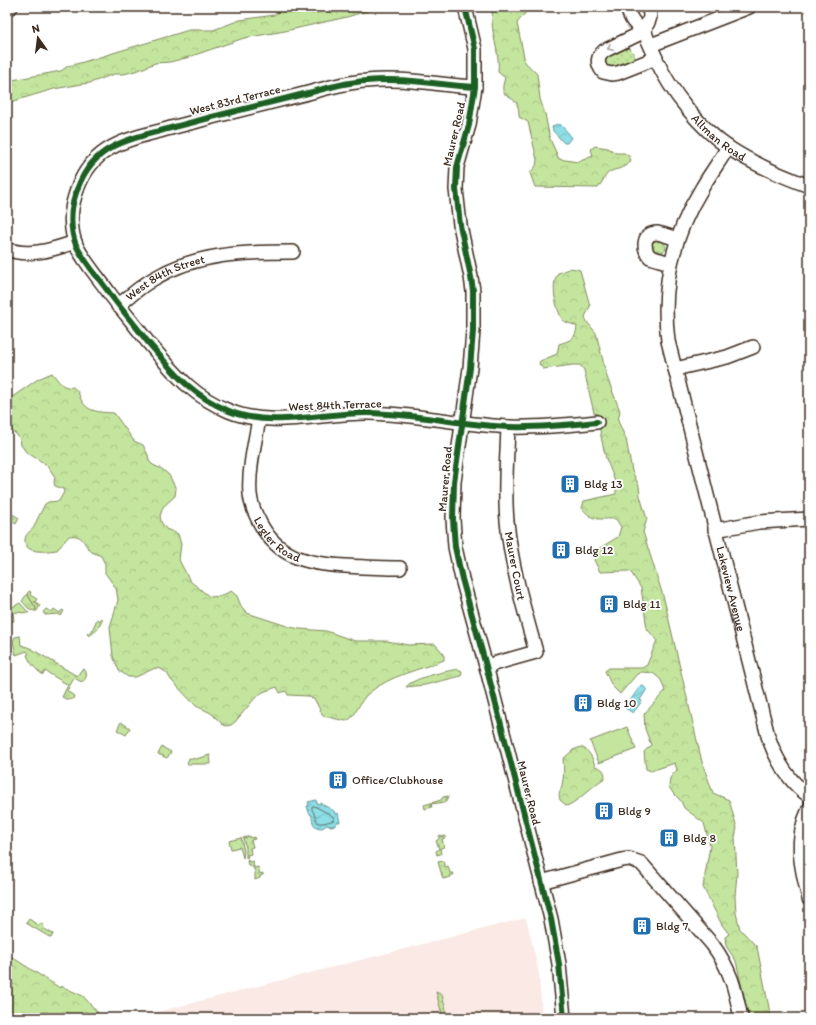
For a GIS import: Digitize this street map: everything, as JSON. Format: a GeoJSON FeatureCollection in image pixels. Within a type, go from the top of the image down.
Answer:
{"type":"FeatureCollection","features":[{"type":"Feature","properties":{"kind":"street"},"geometry":{"type":"LineString","coordinates":[[7,8],[11,7]]}},
{"type":"Feature","properties":{"kind":"street","name":"Maurer Road"},"geometry":{"type":"LineString","coordinates":[[466,7],[475,48],[475,87],[469,125],[459,158],[456,175],[456,189],[460,225],[469,263],[473,291],[473,331],[463,423],[453,495],[455,547],[540,882],[551,919],[559,964],[564,1018]]}},
{"type":"Feature","properties":{"kind":"street","name":"Allman Road"},"geometry":{"type":"LineString","coordinates":[[627,7],[635,25],[645,31],[656,58],[670,85],[695,117],[728,147],[759,164],[809,186]]}},
{"type":"Feature","properties":{"kind":"street"},"geometry":{"type":"LineString","coordinates":[[648,7],[650,16],[645,31],[604,50],[599,55],[597,60],[603,72],[612,74],[656,58]]}},
{"type":"Feature","properties":{"kind":"street"},"geometry":{"type":"LineString","coordinates":[[651,45],[750,7]]}},
{"type":"Feature","properties":{"kind":"street","name":"West 83rd Terrace"},"geometry":{"type":"LineString","coordinates":[[75,242],[72,226],[73,201],[82,176],[90,164],[100,155],[123,141],[350,82],[388,80],[475,87]]}},
{"type":"Feature","properties":{"kind":"street","name":"Lakeview Avenue"},"geometry":{"type":"LineString","coordinates":[[728,147],[701,189],[683,223],[677,239],[667,280],[666,328],[714,530],[770,744],[785,774],[809,796]]}},
{"type":"Feature","properties":{"kind":"street"},"geometry":{"type":"LineString","coordinates":[[670,263],[650,258],[645,249],[645,242],[652,234],[658,233],[677,239]]}},
{"type":"Feature","properties":{"kind":"street"},"geometry":{"type":"LineString","coordinates":[[7,249],[17,252],[30,253],[75,242]]}},
{"type":"Feature","properties":{"kind":"street","name":"West 84th Street"},"geometry":{"type":"LineString","coordinates":[[75,242],[81,254],[118,306],[143,285],[156,277],[197,260],[229,254],[293,252]]}},
{"type":"Feature","properties":{"kind":"street","name":"West 84th Terrace"},"geometry":{"type":"LineString","coordinates":[[118,306],[182,381],[191,389],[215,405],[244,416],[259,419],[277,419],[366,413],[435,418],[463,423],[508,427],[555,426],[597,422]]}},
{"type":"Feature","properties":{"kind":"street"},"geometry":{"type":"LineString","coordinates":[[675,369],[727,357],[753,347]]}},
{"type":"Feature","properties":{"kind":"street","name":"Legler Road"},"geometry":{"type":"LineString","coordinates":[[259,419],[250,478],[250,494],[252,506],[257,519],[270,540],[292,556],[314,563],[400,568]]}},
{"type":"Feature","properties":{"kind":"street","name":"Maurer Court"},"geometry":{"type":"LineString","coordinates":[[486,666],[536,652],[518,587],[507,523],[505,490],[508,427]]}},
{"type":"Feature","properties":{"kind":"street"},"geometry":{"type":"LineString","coordinates":[[714,530],[759,522],[809,519]]}},
{"type":"Feature","properties":{"kind":"street"},"geometry":{"type":"LineString","coordinates":[[809,809],[803,824],[800,847],[800,864],[809,899]]}},
{"type":"Feature","properties":{"kind":"street"},"geometry":{"type":"LineString","coordinates":[[540,882],[622,860],[629,859],[641,862],[719,953],[731,975],[741,1018]]}},
{"type":"Feature","properties":{"kind":"shaded area"},"geometry":{"type":"Polygon","coordinates":[[[526,918],[539,974],[542,1018],[133,1018],[526,918]]]}},
{"type":"Feature","properties":{"kind":"green space"},"geometry":{"type":"Polygon","coordinates":[[[291,7],[380,7],[347,17],[285,31],[244,38],[186,58],[170,62],[155,63],[139,70],[124,74],[114,74],[90,83],[54,89],[7,103],[7,81],[61,71],[68,66],[189,30],[213,30],[240,20],[274,15],[280,10],[291,7]]]}},
{"type":"Feature","properties":{"kind":"green space"},"geometry":{"type":"Polygon","coordinates":[[[491,7],[525,7],[527,11],[517,23],[525,62],[537,74],[540,99],[545,114],[550,139],[559,159],[578,162],[593,156],[591,149],[595,146],[608,148],[616,153],[624,153],[629,156],[631,160],[629,163],[626,166],[613,170],[607,174],[598,188],[535,187],[530,173],[536,166],[537,160],[528,122],[519,117],[516,102],[504,93],[503,85],[505,78],[498,72],[498,60],[491,7]]]}},
{"type":"Feature","properties":{"kind":"green space"},"geometry":{"type":"Polygon","coordinates":[[[628,48],[634,53],[633,59],[612,68],[607,67],[604,62],[607,57],[628,48]]]}},
{"type":"Feature","properties":{"kind":"green space"},"geometry":{"type":"Polygon","coordinates":[[[656,240],[663,243],[666,249],[660,252],[653,251],[651,245],[656,240]]]}},
{"type":"Feature","properties":{"kind":"green space"},"geometry":{"type":"Polygon","coordinates":[[[571,268],[580,270],[590,306],[585,317],[596,333],[607,377],[620,411],[618,421],[626,439],[632,471],[639,486],[640,496],[647,519],[643,532],[664,599],[702,762],[713,793],[729,800],[737,828],[735,837],[737,874],[735,896],[736,913],[740,929],[757,947],[771,1018],[749,1018],[736,961],[726,946],[725,937],[729,934],[722,925],[703,887],[710,846],[704,823],[684,808],[681,801],[669,787],[670,778],[677,770],[675,763],[651,771],[646,769],[644,752],[651,745],[645,729],[644,714],[665,691],[661,680],[653,673],[642,672],[637,674],[620,694],[612,686],[605,671],[609,668],[642,668],[647,665],[657,640],[647,629],[641,588],[630,571],[600,572],[594,560],[598,549],[618,537],[621,527],[616,519],[597,519],[590,516],[582,508],[584,501],[616,494],[614,480],[603,447],[598,414],[594,413],[584,370],[580,365],[543,369],[539,364],[540,361],[557,354],[559,344],[570,340],[575,334],[577,326],[563,321],[556,304],[554,290],[554,284],[558,273],[571,268]]]}},
{"type":"Feature","properties":{"kind":"green space"},"geometry":{"type":"Polygon","coordinates":[[[52,373],[63,386],[73,387],[86,406],[90,409],[99,412],[114,413],[134,441],[143,445],[149,461],[169,475],[176,489],[175,496],[163,507],[160,516],[161,522],[166,529],[178,534],[181,544],[179,560],[190,581],[210,597],[221,596],[231,591],[237,596],[241,606],[247,613],[290,627],[326,631],[355,641],[387,641],[408,645],[435,644],[444,654],[444,660],[396,677],[377,687],[366,695],[352,717],[346,721],[323,716],[315,700],[308,696],[288,695],[286,691],[280,693],[277,687],[263,692],[255,698],[235,722],[226,726],[211,713],[196,706],[171,680],[167,673],[161,669],[155,668],[136,677],[128,677],[119,671],[113,656],[110,627],[118,600],[116,588],[105,573],[105,564],[101,556],[92,552],[81,538],[74,536],[69,536],[57,550],[37,551],[28,548],[26,545],[26,536],[34,527],[45,504],[48,502],[59,501],[64,492],[63,489],[55,486],[55,477],[47,465],[26,452],[21,445],[20,439],[7,427],[8,400],[38,379],[52,373]]]}},
{"type":"Feature","properties":{"kind":"green space"},"geometry":{"type":"Polygon","coordinates":[[[9,512],[19,518],[16,524],[7,518],[9,512]]]}},
{"type":"Feature","properties":{"kind":"green space"},"geometry":{"type":"Polygon","coordinates":[[[29,591],[31,592],[30,595],[37,599],[35,602],[40,605],[37,611],[35,611],[36,608],[27,594],[29,591]]]}},
{"type":"Feature","properties":{"kind":"green space"},"geometry":{"type":"Polygon","coordinates":[[[27,594],[36,608],[35,611],[30,610],[22,601],[27,594]]]}},
{"type":"Feature","properties":{"kind":"green space"},"geometry":{"type":"Polygon","coordinates":[[[20,603],[29,613],[13,612],[14,621],[7,622],[7,610],[20,603]]]}},
{"type":"Feature","properties":{"kind":"green space"},"geometry":{"type":"Polygon","coordinates":[[[46,609],[52,612],[54,609],[60,613],[62,610],[64,611],[61,616],[58,614],[45,615],[43,612],[46,609]]]}},
{"type":"Feature","properties":{"kind":"green space"},"geometry":{"type":"Polygon","coordinates":[[[101,618],[103,619],[97,630],[89,636],[87,634],[89,632],[91,633],[97,619],[100,621],[101,618]]]}},
{"type":"Feature","properties":{"kind":"green space"},"geometry":{"type":"Polygon","coordinates":[[[20,636],[21,645],[30,648],[77,676],[82,669],[85,670],[85,680],[82,682],[74,678],[67,691],[74,696],[73,699],[68,700],[62,697],[68,685],[45,671],[43,675],[40,673],[30,661],[27,651],[16,655],[13,641],[15,637],[20,636]]]}},
{"type":"Feature","properties":{"kind":"green space"},"geometry":{"type":"Polygon","coordinates":[[[458,669],[462,671],[461,676],[425,685],[406,687],[422,678],[458,669]]]}},
{"type":"Feature","properties":{"kind":"green space"},"geometry":{"type":"Polygon","coordinates":[[[121,722],[130,728],[126,735],[117,730],[121,722]]]}},
{"type":"Feature","properties":{"kind":"green space"},"geometry":{"type":"Polygon","coordinates":[[[627,727],[636,749],[599,763],[590,741],[627,727]]]}},
{"type":"Feature","properties":{"kind":"green space"},"geometry":{"type":"Polygon","coordinates":[[[162,747],[171,752],[167,758],[158,754],[162,747]]]}},
{"type":"Feature","properties":{"kind":"green space"},"geometry":{"type":"Polygon","coordinates":[[[581,747],[587,750],[595,766],[603,770],[605,778],[567,806],[560,800],[559,795],[563,778],[563,759],[573,750],[581,747]]]}},
{"type":"Feature","properties":{"kind":"green space"},"geometry":{"type":"Polygon","coordinates":[[[210,755],[211,764],[187,764],[189,758],[196,759],[210,755]]]}},
{"type":"Feature","properties":{"kind":"green space"},"geometry":{"type":"Polygon","coordinates":[[[448,796],[446,802],[431,804],[432,807],[425,809],[424,805],[441,800],[443,797],[448,796]]]}},
{"type":"Feature","properties":{"kind":"green space"},"geometry":{"type":"Polygon","coordinates":[[[441,835],[441,837],[445,836],[445,838],[442,839],[444,847],[440,848],[441,854],[437,855],[436,851],[439,849],[436,841],[441,835]]]}},
{"type":"Feature","properties":{"kind":"green space"},"geometry":{"type":"Polygon","coordinates":[[[250,836],[251,838],[254,837],[255,839],[251,840],[253,847],[250,848],[251,854],[247,855],[248,857],[246,858],[246,848],[243,838],[250,836]]]}},
{"type":"Feature","properties":{"kind":"green space"},"geometry":{"type":"Polygon","coordinates":[[[241,838],[244,851],[243,858],[240,847],[231,849],[229,841],[241,838]]]}},
{"type":"Feature","properties":{"kind":"green space"},"geometry":{"type":"Polygon","coordinates":[[[248,860],[249,862],[253,861],[254,868],[258,867],[260,874],[263,873],[260,878],[255,880],[255,871],[251,865],[248,865],[248,860]]]}},
{"type":"Feature","properties":{"kind":"green space"},"geometry":{"type":"Polygon","coordinates":[[[443,861],[445,867],[448,866],[450,873],[453,873],[454,875],[450,875],[451,877],[443,879],[438,862],[443,861]]]}},
{"type":"Feature","properties":{"kind":"green space"},"geometry":{"type":"Polygon","coordinates":[[[29,919],[38,925],[40,923],[44,926],[43,928],[53,934],[51,938],[26,923],[29,919]]]}},
{"type":"Feature","properties":{"kind":"green space"},"geometry":{"type":"Polygon","coordinates":[[[7,954],[60,988],[61,986],[83,996],[101,1018],[7,1018],[7,954]]]}},
{"type":"Feature","properties":{"kind":"green space"},"geometry":{"type":"Polygon","coordinates":[[[436,992],[442,995],[448,1018],[443,1018],[436,992]]]}},
{"type":"Feature","properties":{"kind":"water"},"geometry":{"type":"Polygon","coordinates":[[[556,124],[560,124],[571,136],[567,143],[564,143],[553,131],[552,127],[556,124]]]}},
{"type":"Feature","properties":{"kind":"water"},"geometry":{"type":"Polygon","coordinates":[[[641,685],[647,689],[640,700],[642,701],[633,713],[625,708],[641,685]]]}},
{"type":"Feature","properties":{"kind":"water"},"geometry":{"type":"Polygon","coordinates":[[[316,800],[317,804],[320,803],[334,811],[335,814],[338,813],[340,822],[337,822],[336,825],[327,825],[322,828],[315,826],[307,806],[309,806],[308,802],[316,800]]]}},
{"type":"Feature","properties":{"kind":"cycle path"},"geometry":{"type":"LineString","coordinates":[[465,7],[475,49],[475,87],[469,125],[457,167],[456,189],[460,225],[473,291],[473,331],[470,368],[454,482],[453,519],[455,547],[462,579],[551,919],[559,964],[564,1018]]}},
{"type":"Feature","properties":{"kind":"cycle path"},"geometry":{"type":"LineString","coordinates":[[475,87],[393,80],[351,83],[329,87],[212,117],[131,139],[118,144],[97,158],[88,168],[81,181],[73,202],[72,214],[72,227],[76,245],[87,264],[147,341],[174,372],[203,398],[229,411],[263,419],[369,413],[422,417],[510,427],[543,427],[597,422]]}},
{"type":"Feature","properties":{"kind":"place","name":"Bldg 13"},"geometry":{"type":"Point","coordinates":[570,484]}},
{"type":"Feature","properties":{"kind":"place","name":"Bldg 12"},"geometry":{"type":"Point","coordinates":[561,550]}},
{"type":"Feature","properties":{"kind":"place","name":"Bldg 11"},"geometry":{"type":"Point","coordinates":[609,604]}},
{"type":"Feature","properties":{"kind":"place","name":"Bldg 10"},"geometry":{"type":"Point","coordinates":[583,703]}},
{"type":"Feature","properties":{"kind":"place","name":"Office/Clubhouse"},"geometry":{"type":"Point","coordinates":[338,780]}},
{"type":"Feature","properties":{"kind":"place","name":"Bldg 9"},"geometry":{"type":"Point","coordinates":[604,811]}},
{"type":"Feature","properties":{"kind":"place","name":"Bldg 8"},"geometry":{"type":"Point","coordinates":[669,838]}},
{"type":"Feature","properties":{"kind":"place","name":"Bldg 7"},"geometry":{"type":"Point","coordinates":[642,926]}}]}
